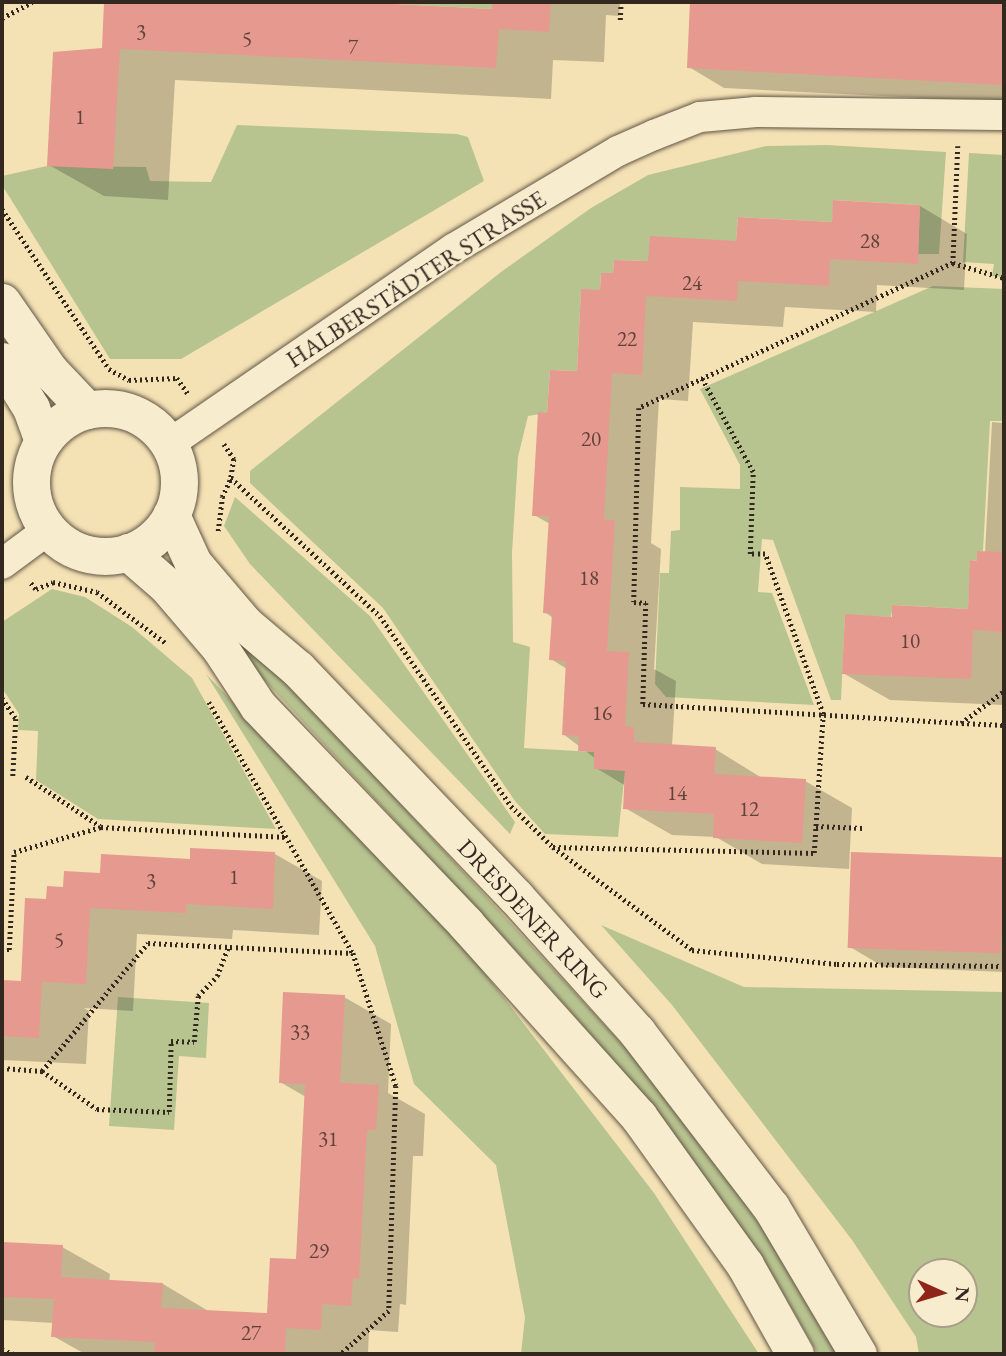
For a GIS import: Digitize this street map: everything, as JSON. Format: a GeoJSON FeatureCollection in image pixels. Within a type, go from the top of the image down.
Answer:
{"type":"FeatureCollection","features":[{"type":"Feature","properties":{"kind":"street","name":"HALBERSTÄDTER STRASSE"},"geometry":{"type":"LineString","coordinates":[[169,444],[453,249],[618,151],[699,117],[755,112],[1004,115]]}},
{"type":"Feature","properties":{"kind":"street"},"geometry":{"type":"LineString","coordinates":[[2,302],[49,370],[87,410]]}},
{"type":"Feature","properties":{"kind":"street"},"geometry":{"type":"LineString","coordinates":[[2,361],[31,408],[43,441]]}},
{"type":"Feature","properties":{"kind":"street"},"geometry":{"type":"LineString","coordinates":[[87,410],[125,410],[158,429],[169,444],[179,479],[171,515],[161,531],[128,552],[85,553],[48,530],[36,509],[31,486],[33,462],[43,441],[70,416],[87,410]]}},
{"type":"Feature","properties":{"kind":"street","name":"DRESDENER RING"},"geometry":{"type":"LineString","coordinates":[[171,515],[194,563],[245,624],[307,679],[516,897],[637,1032],[771,1206],[858,1354]]}},
{"type":"Feature","properties":{"kind":"street"},"geometry":{"type":"LineString","coordinates":[[6,561],[48,530]]}},
{"type":"Feature","properties":{"kind":"street"},"geometry":{"type":"LineString","coordinates":[[128,552],[167,586],[220,648],[258,706],[474,933],[639,1117],[745,1265],[795,1354]]}},
{"type":"Feature","properties":{"kind":"path"},"geometry":{"type":"LineString","coordinates":[[2,18],[32,2]]}},
{"type":"Feature","properties":{"kind":"path"},"geometry":{"type":"LineString","coordinates":[[620,20],[621,2]]}},
{"type":"Feature","properties":{"kind":"path"},"geometry":{"type":"LineString","coordinates":[[953,263],[960,113]]}},
{"type":"Feature","properties":{"kind":"path"},"geometry":{"type":"LineString","coordinates":[[2,209],[110,369],[129,380],[177,378],[234,459],[231,478],[380,616],[511,806],[553,847],[692,950],[837,964],[1004,966]]}},
{"type":"Feature","properties":{"kind":"path"},"geometry":{"type":"LineString","coordinates":[[1004,278],[953,263],[701,377],[639,408],[634,603],[646,603],[643,704],[1004,725]]}},
{"type":"Feature","properties":{"kind":"path"},"geometry":{"type":"LineString","coordinates":[[553,847],[814,853],[823,714],[765,554],[750,554],[753,472],[701,377]]}},
{"type":"Feature","properties":{"kind":"path"},"geometry":{"type":"LineString","coordinates":[[6,561],[36,589],[53,582],[97,592],[173,652]]}},
{"type":"Feature","properties":{"kind":"path"},"geometry":{"type":"LineString","coordinates":[[961,723],[1004,691]]}},
{"type":"Feature","properties":{"kind":"path"},"geometry":{"type":"LineString","coordinates":[[2,698],[16,719],[13,777]]}},
{"type":"Feature","properties":{"kind":"path"},"geometry":{"type":"LineString","coordinates":[[207,699],[353,953],[396,1086],[389,1311],[341,1354]]}},
{"type":"Feature","properties":{"kind":"path"},"geometry":{"type":"LineString","coordinates":[[26,776],[101,827]]}},
{"type":"Feature","properties":{"kind":"path"},"geometry":{"type":"LineString","coordinates":[[816,825],[863,828]]}},
{"type":"Feature","properties":{"kind":"path"},"geometry":{"type":"LineString","coordinates":[[2,950],[9,950],[14,852],[101,827],[287,837]]}},
{"type":"Feature","properties":{"kind":"path"},"geometry":{"type":"LineString","coordinates":[[42,1070],[148,943],[353,953]]}},
{"type":"Feature","properties":{"kind":"path"},"geometry":{"type":"LineString","coordinates":[[2,1068],[42,1070],[97,1109],[169,1112],[172,1041],[194,1042],[198,996],[217,975],[228,947]]}},
{"type":"Feature","properties":{"kind":"path"},"geometry":{"type":"LineString","coordinates":[[2,1350],[14,1354]]}},
{"type":"Feature","properties":{"kind":"green space"},"geometry":{"type":"Polygon","coordinates":[[[356,2],[492,2],[492,9],[356,2]]]}},
{"type":"Feature","properties":{"kind":"green space"},"geometry":{"type":"Polygon","coordinates":[[[237,125],[457,134],[468,137],[484,181],[181,359],[110,359],[2,185],[2,176],[47,166],[146,167],[150,181],[211,182],[237,125]]]}},
{"type":"Feature","properties":{"kind":"green space"},"geometry":{"type":"Polygon","coordinates":[[[827,145],[946,152],[939,254],[918,254],[920,205],[834,200],[832,222],[738,217],[736,241],[648,261],[614,260],[613,273],[601,273],[600,290],[581,290],[577,371],[550,370],[547,413],[528,416],[518,457],[512,553],[513,642],[530,647],[524,748],[594,752],[625,771],[618,837],[545,834],[515,801],[383,608],[250,483],[250,471],[501,272],[591,208],[648,175],[766,146],[827,145]]]}},
{"type":"Feature","properties":{"kind":"green space"},"geometry":{"type":"Polygon","coordinates":[[[969,153],[1004,155],[1004,277],[992,276],[994,264],[963,262],[969,153]]]}},
{"type":"Feature","properties":{"kind":"green space"},"geometry":{"type":"Polygon","coordinates":[[[933,286],[1004,289],[1002,421],[990,421],[983,551],[977,551],[977,561],[971,560],[968,609],[893,605],[891,617],[845,615],[841,700],[831,700],[773,540],[762,539],[758,592],[772,593],[814,705],[666,697],[655,684],[660,573],[669,573],[671,531],[680,530],[680,487],[740,489],[740,465],[700,389],[933,286]]]}},
{"type":"Feature","properties":{"kind":"green space"},"geometry":{"type":"Polygon","coordinates":[[[235,497],[370,616],[515,822],[510,834],[250,564],[224,526],[235,497]]]}},
{"type":"Feature","properties":{"kind":"green space"},"geometry":{"type":"Polygon","coordinates":[[[193,579],[623,1045],[713,1157],[775,1247],[837,1354],[818,1354],[761,1255],[652,1106],[543,980],[227,640],[193,579]]]}},
{"type":"Feature","properties":{"kind":"green space"},"geometry":{"type":"Polygon","coordinates":[[[52,589],[85,597],[132,627],[192,678],[276,829],[98,819],[36,780],[38,731],[18,730],[19,714],[2,688],[2,622],[52,589]]]}},
{"type":"Feature","properties":{"kind":"green space"},"geometry":{"type":"Polygon","coordinates":[[[206,674],[457,937],[654,1193],[759,1354],[521,1354],[525,1317],[496,1165],[414,1084],[375,946],[206,674]]]}},
{"type":"Feature","properties":{"kind":"green space"},"geometry":{"type":"Polygon","coordinates":[[[601,925],[744,987],[1004,992],[1004,1354],[919,1354],[916,1337],[910,1328],[978,1328],[978,1258],[908,1258],[908,1325],[852,1240],[672,1005],[601,925]]]}},
{"type":"Feature","properties":{"kind":"green space"},"geometry":{"type":"Polygon","coordinates":[[[118,997],[209,1003],[206,1058],[179,1056],[174,1130],[109,1126],[118,997]]]}},
{"type":"Feature","properties":{"kind":"building"},"geometry":{"type":"Polygon","coordinates":[[[104,2],[356,2],[492,9],[492,2],[551,2],[549,32],[499,29],[496,68],[120,49],[113,169],[47,166],[53,52],[102,48],[104,2]]]}},
{"type":"Feature","properties":{"kind":"building"},"geometry":{"type":"Polygon","coordinates":[[[690,2],[1004,2],[1004,85],[687,68],[690,2]]]}},
{"type":"Feature","properties":{"kind":"building"},"geometry":{"type":"Polygon","coordinates":[[[833,200],[920,205],[918,264],[830,259],[829,286],[738,281],[737,301],[646,296],[642,375],[612,373],[604,520],[615,520],[607,651],[629,652],[625,726],[634,727],[634,742],[716,747],[714,774],[806,779],[802,843],[713,838],[714,814],[623,809],[625,771],[594,769],[594,752],[578,751],[579,736],[562,735],[566,661],[549,660],[552,614],[543,613],[549,516],[532,516],[538,412],[547,413],[550,370],[577,371],[581,289],[600,290],[601,273],[613,273],[614,260],[648,261],[650,236],[736,241],[738,217],[832,222],[833,200]]]}},
{"type":"Feature","properties":{"kind":"building"},"geometry":{"type":"Polygon","coordinates":[[[977,551],[1004,552],[1004,632],[973,630],[971,679],[842,674],[845,614],[892,617],[892,605],[968,609],[970,560],[977,561],[977,551]]]}},
{"type":"Feature","properties":{"kind":"building"},"geometry":{"type":"Polygon","coordinates":[[[190,848],[275,852],[273,909],[186,904],[186,913],[90,908],[86,984],[21,981],[25,898],[46,899],[47,886],[63,887],[64,871],[100,873],[101,854],[190,859],[190,848]]]}},
{"type":"Feature","properties":{"kind":"building"},"geometry":{"type":"Polygon","coordinates":[[[851,852],[1004,857],[1001,953],[848,948],[851,852]]]}},
{"type":"Feature","properties":{"kind":"building"},"geometry":{"type":"Polygon","coordinates":[[[2,980],[42,982],[39,1038],[2,1036],[2,980]]]}},
{"type":"Feature","properties":{"kind":"building"},"geometry":{"type":"Polygon","coordinates":[[[283,992],[345,995],[340,1083],[379,1085],[376,1130],[367,1130],[359,1279],[353,1278],[351,1306],[322,1304],[321,1330],[286,1328],[285,1354],[154,1354],[155,1342],[51,1337],[54,1299],[2,1297],[2,1242],[63,1245],[61,1277],[163,1283],[161,1308],[267,1313],[270,1258],[296,1259],[305,1084],[279,1083],[283,992]]]}}]}
